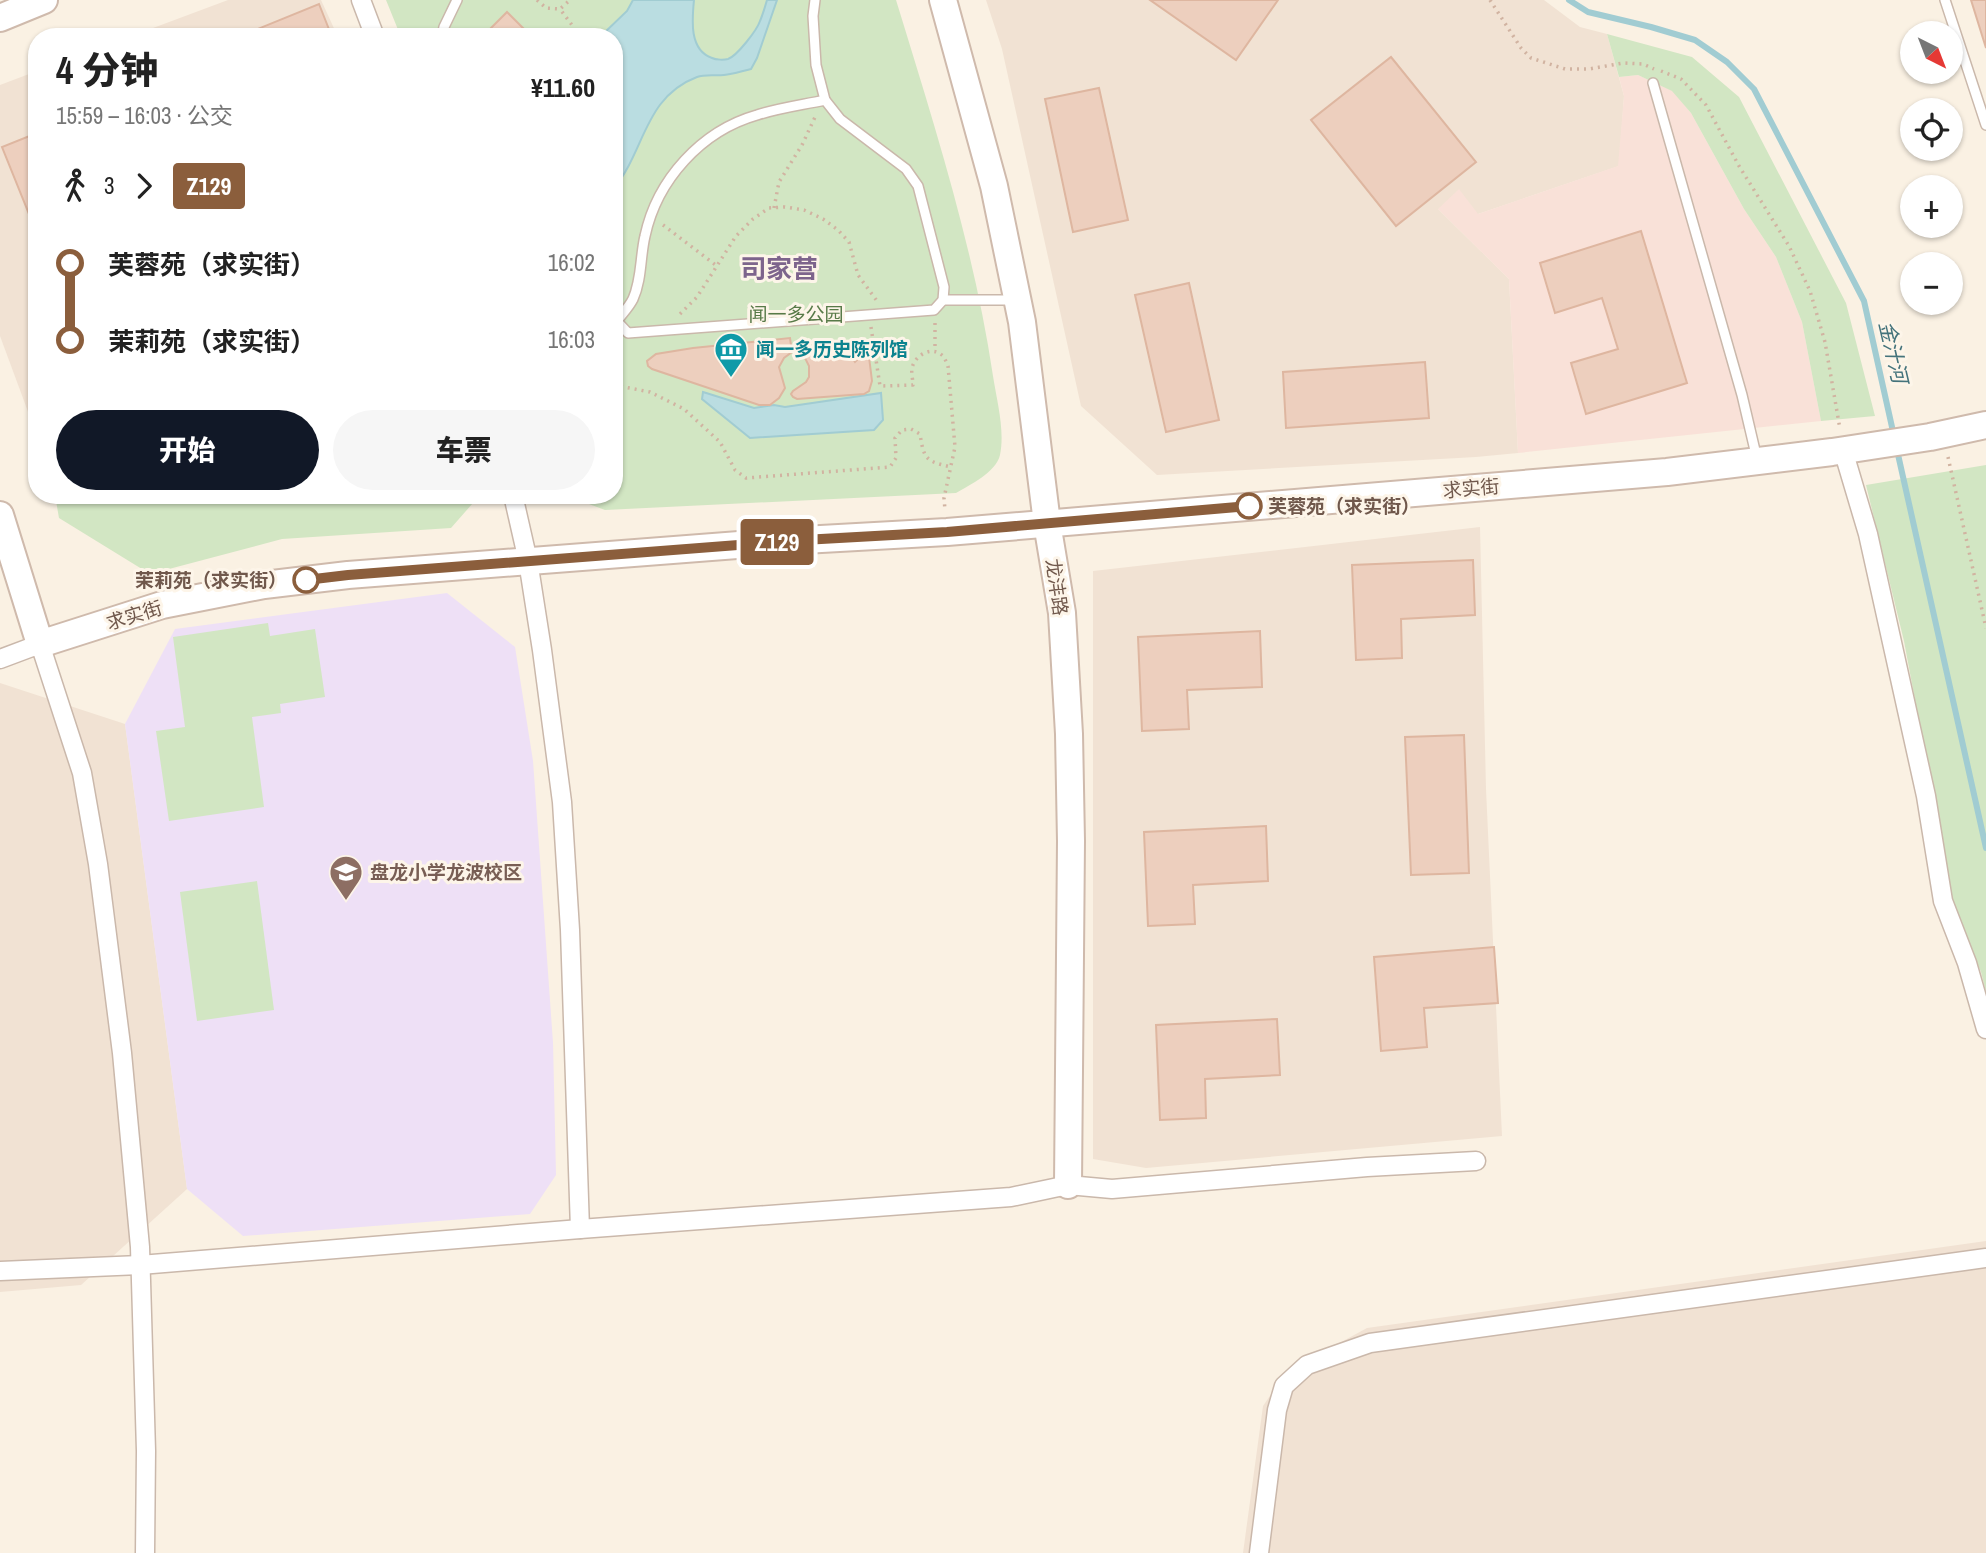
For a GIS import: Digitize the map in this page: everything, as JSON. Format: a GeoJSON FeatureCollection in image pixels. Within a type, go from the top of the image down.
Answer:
{"type":"FeatureCollection","features":[{"type":"Feature","properties":{"kind":"street"},"geometry":{"type":"LineString","coordinates":[[0,18],[44,0]]}},
{"type":"Feature","properties":{"kind":"street"},"geometry":{"type":"LineString","coordinates":[[361,0],[372,28]]}},
{"type":"Feature","properties":{"kind":"street","name":"龙沣路"},"geometry":{"type":"LineString","coordinates":[[943,0],[993,186],[1022,322],[1047,523],[1062,613],[1069,734],[1071,855],[1068,1185]]}},
{"type":"Feature","properties":{"kind":"street","name":"求实街"},"geometry":{"type":"LineString","coordinates":[[0,659],[162,605],[264,585],[348,575],[947,532],[1667,472],[1852,449],[1937,436],[1986,425]]}},
{"type":"Feature","properties":{"kind":"street"},"geometry":{"type":"LineString","coordinates":[[1852,449],[1926,796],[1942,901],[1967,963],[1986,1029]]}},
{"type":"Feature","properties":{"kind":"street"},"geometry":{"type":"LineString","coordinates":[[515,504],[528,561],[562,802],[571,956],[580,1229]]}},
{"type":"Feature","properties":{"kind":"street"},"geometry":{"type":"LineString","coordinates":[[0,515],[82,773],[98,864],[122,1053],[140,1265],[146,1451],[145,1553]]}},
{"type":"Feature","properties":{"kind":"street"},"geometry":{"type":"LineString","coordinates":[[0,1271],[140,1265],[1011,1197],[1068,1185],[1112,1189],[1367,1167],[1476,1161]]}},
{"type":"Feature","properties":{"kind":"street"},"geometry":{"type":"LineString","coordinates":[[1259,1553],[1277,1410],[1283,1386],[1307,1366],[1370,1343],[1986,1258]]}},
{"type":"Feature","properties":{"kind":"lane"},"geometry":{"type":"LineString","coordinates":[[444,28],[457,0]]}},
{"type":"Feature","properties":{"kind":"lane"},"geometry":{"type":"LineString","coordinates":[[623,328],[628,333],[934,310],[943,300],[944,287],[918,186],[906,169],[841,119],[825,100],[816,65],[813,16],[815,0]]}},
{"type":"Feature","properties":{"kind":"lane"},"geometry":{"type":"LineString","coordinates":[[1945,0],[1986,125]]}},
{"type":"Feature","properties":{"kind":"lane"},"geometry":{"type":"LineString","coordinates":[[1653,83],[1742,395],[1758,461]]}},
{"type":"Feature","properties":{"kind":"lane"},"geometry":{"type":"LineString","coordinates":[[623,312],[632,301],[639,280],[650,216],[664,187],[683,160],[730,126],[755,115],[825,100]]}},
{"type":"Feature","properties":{"kind":"lane"},"geometry":{"type":"LineString","coordinates":[[943,300],[1017,300]]}},
{"type":"Feature","properties":{"kind":"path"},"geometry":{"type":"LineString","coordinates":[[537,0],[545,8],[560,9],[570,0]]}},
{"type":"Feature","properties":{"kind":"path"},"geometry":{"type":"LineString","coordinates":[[1490,0],[1521,48],[1531,58],[1565,69],[1589,69],[1623,63],[1643,64],[1681,79],[1706,105],[1789,246],[1810,291],[1852,449]]}},
{"type":"Feature","properties":{"kind":"path"},"geometry":{"type":"LineString","coordinates":[[560,9],[572,25],[570,28]]}},
{"type":"Feature","properties":{"kind":"path"},"geometry":{"type":"LineString","coordinates":[[774,208],[779,182],[825,100]]}},
{"type":"Feature","properties":{"kind":"path"},"geometry":{"type":"LineString","coordinates":[[664,330],[697,297],[736,236],[769,208],[804,210],[838,230],[849,242],[858,275],[887,313]]}},
{"type":"Feature","properties":{"kind":"path"},"geometry":{"type":"LineString","coordinates":[[650,216],[717,266]]}},
{"type":"Feature","properties":{"kind":"path"},"geometry":{"type":"LineString","coordinates":[[934,310],[935,351]]}},
{"type":"Feature","properties":{"kind":"path"},"geometry":{"type":"LineString","coordinates":[[870,315],[880,386],[913,385],[912,368],[917,356],[926,352],[935,351],[943,356],[948,366],[955,447],[944,498],[947,532]]}},
{"type":"Feature","properties":{"kind":"path"},"geometry":{"type":"LineString","coordinates":[[623,387],[650,392],[684,409],[720,442],[735,470],[746,478],[890,467],[896,458],[895,438],[902,430],[911,429],[920,434],[923,454],[930,462],[951,467]]}},
{"type":"Feature","properties":{"kind":"path"},"geometry":{"type":"LineString","coordinates":[[1937,436],[1986,628]]}},
{"type":"Feature","properties":{"kind":"shaded area"},"geometry":{"type":"Polygon","coordinates":[[[228,0],[321,0],[334,28],[153,28],[228,0]]]}},
{"type":"Feature","properties":{"kind":"shaded area"},"geometry":{"type":"Polygon","coordinates":[[[986,0],[1544,0],[1580,27],[1607,34],[1624,96],[1619,166],[1478,214],[1438,209],[1509,279],[1518,453],[1157,475],[1081,406],[1002,49],[986,0]]]}},
{"type":"Feature","properties":{"kind":"shaded area"},"geometry":{"type":"Polygon","coordinates":[[[28,74],[28,412],[0,336],[0,85],[28,74]]]}},
{"type":"Feature","properties":{"kind":"shaded area"},"geometry":{"type":"Polygon","coordinates":[[[1638,75],[1673,91],[1691,113],[1744,209],[1776,257],[1802,322],[1821,421],[1518,453],[1509,279],[1438,209],[1459,189],[1478,214],[1618,166],[1624,96],[1619,77],[1638,75]]]}},
{"type":"Feature","properties":{"kind":"shaded area"},"geometry":{"type":"Polygon","coordinates":[[[1480,527],[1486,789],[1502,1136],[1146,1168],[1093,1159],[1093,571],[1480,527]]]}},
{"type":"Feature","properties":{"kind":"shaded area","name":"盘龙小学龙波校区"},"geometry":{"type":"Polygon","coordinates":[[[447,593],[515,647],[533,761],[553,1043],[556,1175],[530,1214],[243,1236],[187,1189],[125,724],[175,629],[447,593]]]}},
{"type":"Feature","properties":{"kind":"shaded area"},"geometry":{"type":"Polygon","coordinates":[[[0,683],[125,724],[187,1189],[81,1285],[0,1292],[0,683]]]}},
{"type":"Feature","properties":{"kind":"shaded area"},"geometry":{"type":"Polygon","coordinates":[[[1986,1241],[1986,1553],[1243,1553],[1263,1406],[1286,1372],[1367,1328],[1986,1241]]]}},
{"type":"Feature","properties":{"kind":"green space","name":"闻一多公园"},"geometry":{"type":"Polygon","coordinates":[[[386,0],[896,0],[952,187],[975,281],[1001,426],[998,461],[982,477],[956,493],[605,510],[589,504],[623,504],[623,28],[397,28],[386,0]]]}},
{"type":"Feature","properties":{"kind":"green space"},"geometry":{"type":"Polygon","coordinates":[[[1607,34],[1692,57],[1739,97],[1846,303],[1875,416],[1821,421],[1802,322],[1776,257],[1744,209],[1691,113],[1672,91],[1638,75],[1619,77],[1607,34]]]}},
{"type":"Feature","properties":{"kind":"green space"},"geometry":{"type":"Polygon","coordinates":[[[1986,465],[1986,992],[1981,972],[1954,908],[1904,641],[1866,485],[1986,465]]]}},
{"type":"Feature","properties":{"kind":"green space"},"geometry":{"type":"Polygon","coordinates":[[[57,504],[472,504],[451,528],[282,539],[150,574],[59,518],[57,504]]]}},
{"type":"Feature","properties":{"kind":"green space"},"geometry":{"type":"Polygon","coordinates":[[[268,623],[270,636],[315,629],[325,697],[280,704],[281,713],[252,717],[264,807],[169,821],[156,731],[185,727],[173,637],[268,623]]]}},
{"type":"Feature","properties":{"kind":"green space"},"geometry":{"type":"Polygon","coordinates":[[[257,881],[274,1010],[197,1021],[180,892],[257,881]]]}},
{"type":"Feature","properties":{"kind":"water"},"geometry":{"type":"Polygon","coordinates":[[[633,0],[694,0],[693,25],[699,48],[714,59],[722,60],[732,57],[751,36],[760,21],[767,0],[777,0],[751,69],[727,75],[697,77],[679,86],[656,111],[623,174],[623,28],[609,28],[627,11],[633,0]]]}},
{"type":"Feature","properties":{"kind":"water"},"geometry":{"type":"Polygon","coordinates":[[[703,392],[754,408],[774,405],[785,407],[881,393],[883,420],[874,430],[750,438],[702,399],[703,392]]]}},
{"type":"Feature","properties":{"kind":"building"},"geometry":{"type":"Polygon","coordinates":[[[1150,0],[1278,0],[1236,60],[1150,0]]]}},
{"type":"Feature","properties":{"kind":"building"},"geometry":{"type":"Polygon","coordinates":[[[1971,0],[1986,0],[1986,48],[1971,0]]]}},
{"type":"Feature","properties":{"kind":"building"},"geometry":{"type":"Polygon","coordinates":[[[319,4],[328,28],[260,28],[319,4]]]}},
{"type":"Feature","properties":{"kind":"building"},"geometry":{"type":"Polygon","coordinates":[[[507,12],[523,28],[491,28],[507,12]]]}},
{"type":"Feature","properties":{"kind":"building"},"geometry":{"type":"Polygon","coordinates":[[[1391,57],[1476,162],[1396,226],[1311,120],[1391,57]]]}},
{"type":"Feature","properties":{"kind":"building"},"geometry":{"type":"Polygon","coordinates":[[[1099,88],[1128,220],[1073,232],[1045,99],[1099,88]]]}},
{"type":"Feature","properties":{"kind":"building"},"geometry":{"type":"Polygon","coordinates":[[[28,137],[28,212],[2,147],[28,137]]]}},
{"type":"Feature","properties":{"kind":"building"},"geometry":{"type":"Polygon","coordinates":[[[1641,231],[1687,383],[1586,414],[1571,363],[1618,349],[1602,298],[1555,313],[1540,263],[1641,231]]]}},
{"type":"Feature","properties":{"kind":"building"},"geometry":{"type":"Polygon","coordinates":[[[1189,283],[1219,420],[1166,432],[1135,295],[1189,283]]]}},
{"type":"Feature","properties":{"kind":"building","name":"闻一多历史陈列馆"},"geometry":{"type":"Polygon","coordinates":[[[790,338],[792,352],[784,358],[779,367],[785,388],[779,398],[770,405],[759,405],[652,369],[647,361],[656,354],[693,348],[790,338]]]}},
{"type":"Feature","properties":{"kind":"building"},"geometry":{"type":"Polygon","coordinates":[[[849,344],[857,350],[857,356],[853,359],[855,362],[868,349],[872,381],[869,391],[864,394],[797,399],[793,397],[793,391],[809,377],[809,366],[804,356],[806,351],[816,347],[849,344]]]}},
{"type":"Feature","properties":{"kind":"building"},"geometry":{"type":"Polygon","coordinates":[[[1425,362],[1429,418],[1286,428],[1283,372],[1425,362]]]}},
{"type":"Feature","properties":{"kind":"building"},"geometry":{"type":"Polygon","coordinates":[[[1473,560],[1475,615],[1401,619],[1402,658],[1356,660],[1352,565],[1473,560]]]}},
{"type":"Feature","properties":{"kind":"building"},"geometry":{"type":"Polygon","coordinates":[[[1260,631],[1262,687],[1187,690],[1189,729],[1142,731],[1138,637],[1260,631]]]}},
{"type":"Feature","properties":{"kind":"building"},"geometry":{"type":"Polygon","coordinates":[[[1464,735],[1469,873],[1411,875],[1405,737],[1464,735]]]}},
{"type":"Feature","properties":{"kind":"building"},"geometry":{"type":"Polygon","coordinates":[[[1266,826],[1268,881],[1193,885],[1195,924],[1148,926],[1144,832],[1266,826]]]}},
{"type":"Feature","properties":{"kind":"building"},"geometry":{"type":"Polygon","coordinates":[[[1494,947],[1498,1003],[1424,1008],[1427,1047],[1381,1051],[1374,957],[1494,947]]]}},
{"type":"Feature","properties":{"kind":"building"},"geometry":{"type":"Polygon","coordinates":[[[1277,1019],[1280,1075],[1205,1079],[1206,1118],[1160,1120],[1156,1025],[1277,1019]]]}},
{"type":"Feature","properties":{"kind":"waterway","name":"金汁河"},"geometry":{"type":"LineString","coordinates":[[1569,0],[1588,12],[1695,40],[1727,62],[1754,89],[1864,301],[1894,436]]}},
{"type":"Feature","properties":{"kind":"waterway","name":"金汁河"},"geometry":{"type":"LineString","coordinates":[[1897,450],[1986,848]]}},
{"type":"Feature","properties":{"kind":"bus line","name":"Z129"},"geometry":{"type":"LineString","coordinates":[[306,580],[803,540],[947,532],[1249,506]]}},
{"type":"Feature","properties":{"kind":"place","name":"闻一多历史陈列馆"},"geometry":{"type":"Point","coordinates":[731,379]}},
{"type":"Feature","properties":{"kind":"place","name":"芙蓉苑（求实街）"},"geometry":{"type":"Point","coordinates":[1249,506]}},
{"type":"Feature","properties":{"kind":"place","name":"茉莉苑（求实街）"},"geometry":{"type":"Point","coordinates":[306,580]}},
{"type":"Feature","properties":{"kind":"place","name":"盘龙小学龙波校区"},"geometry":{"type":"Point","coordinates":[346,902]}},
{"type":"Feature","properties":{"kind":"district","name":"司家营"},"geometry":{"type":"Point","coordinates":[779,269]}}]}
